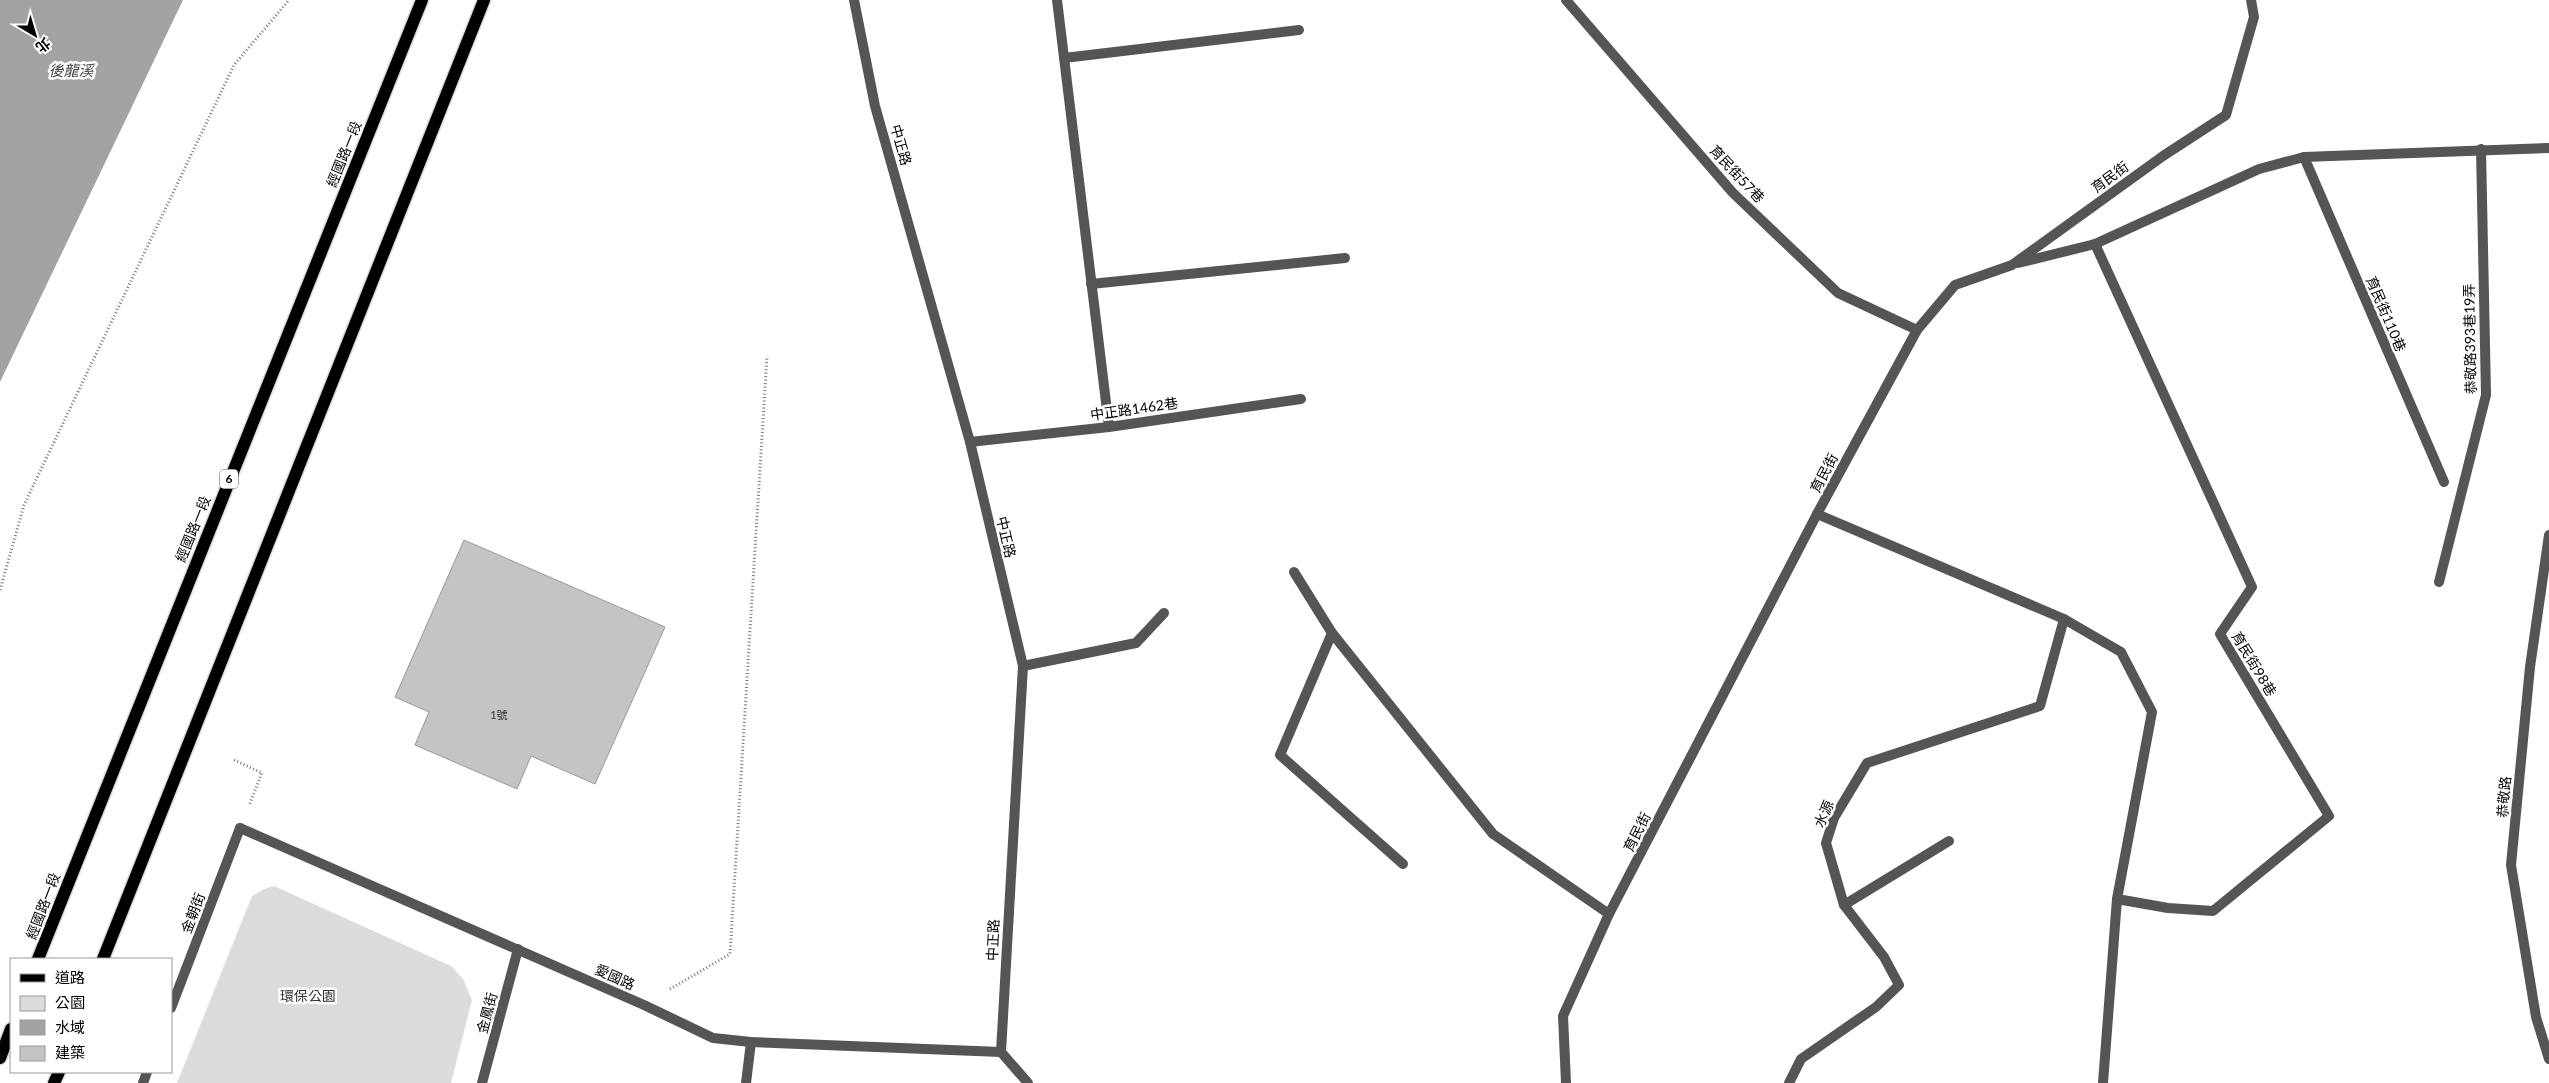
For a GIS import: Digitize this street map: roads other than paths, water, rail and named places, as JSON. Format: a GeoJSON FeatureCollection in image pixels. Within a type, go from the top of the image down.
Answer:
{"type":"FeatureCollection","features":[{"type":"Feature","properties":{"kind":"main road","name":"經國路一段"},"geometry":{"type":"LineString","coordinates":[[38,958],[422,0]]}},
{"type":"Feature","properties":{"kind":"main road"},"geometry":{"type":"LineString","coordinates":[[103,958],[484,0]]}},
{"type":"Feature","properties":{"kind":"main road"},"geometry":{"type":"LineString","coordinates":[[0,1058],[10,1032]]}},
{"type":"Feature","properties":{"kind":"street","name":"中正路"},"geometry":{"type":"LineString","coordinates":[[854,0],[875,106],[970,442],[1022,666],[1001,1052]]}},
{"type":"Feature","properties":{"kind":"street"},"geometry":{"type":"LineString","coordinates":[[1056,0],[1109,427]]}},
{"type":"Feature","properties":{"kind":"street","name":"育民街57巷"},"geometry":{"type":"LineString","coordinates":[[1566,0],[1733,193],[1838,293],[1917,330]]}},
{"type":"Feature","properties":{"kind":"street","name":"育民街"},"geometry":{"type":"LineString","coordinates":[[1566,1083],[1563,1016],[1609,914],[1817,514],[1917,330],[1955,285],[2012,265],[2162,156],[2226,115],[2254,17],[2251,0]]}},
{"type":"Feature","properties":{"kind":"street"},"geometry":{"type":"LineString","coordinates":[[1064,58],[1299,30]]}},
{"type":"Feature","properties":{"kind":"street"},"geometry":{"type":"LineString","coordinates":[[2012,265],[2095,244],[2259,169],[2304,157],[2480,149],[2549,148]]}},
{"type":"Feature","properties":{"kind":"street","name":"恭敬路393巷19弄"},"geometry":{"type":"LineString","coordinates":[[2439,582],[2486,395],[2480,149]]}},
{"type":"Feature","properties":{"kind":"street","name":"育民街110巷"},"geometry":{"type":"LineString","coordinates":[[2304,157],[2444,482]]}},
{"type":"Feature","properties":{"kind":"street","name":"育民街98巷"},"geometry":{"type":"LineString","coordinates":[[2095,244],[2252,586],[2220,634],[2330,816],[2213,911],[2168,908],[2117,899]]}},
{"type":"Feature","properties":{"kind":"street"},"geometry":{"type":"LineString","coordinates":[[1091,284],[1345,258]]}},
{"type":"Feature","properties":{"kind":"street","name":"中正路1462巷"},"geometry":{"type":"LineString","coordinates":[[970,442],[1109,427],[1301,399]]}},
{"type":"Feature","properties":{"kind":"street"},"geometry":{"type":"LineString","coordinates":[[1817,514],[2064,619],[2121,652],[2152,712],[2117,899],[2103,1083]]}},
{"type":"Feature","properties":{"kind":"street","name":"恭敬路"},"geometry":{"type":"LineString","coordinates":[[2549,535],[2530,667],[2511,864],[2536,1017],[2549,1059]]}},
{"type":"Feature","properties":{"kind":"street"},"geometry":{"type":"LineString","coordinates":[[1294,572],[1332,633],[1493,834],[1609,914]]}},
{"type":"Feature","properties":{"kind":"street"},"geometry":{"type":"LineString","coordinates":[[1022,666],[1136,643],[1164,613]]}},
{"type":"Feature","properties":{"kind":"street","name":"水源"},"geometry":{"type":"LineString","coordinates":[[1789,1083],[1801,1059],[1876,1007],[1899,985],[1884,957],[1844,905],[1826,843],[1834,818],[1867,763],[2040,706],[2064,619]]}},
{"type":"Feature","properties":{"kind":"street"},"geometry":{"type":"LineString","coordinates":[[1332,633],[1280,755],[1403,864]]}},
{"type":"Feature","properties":{"kind":"street","name":"愛國路"},"geometry":{"type":"LineString","coordinates":[[240,828],[518,949],[713,1038],[751,1042],[1001,1052]]}},
{"type":"Feature","properties":{"kind":"street","name":"金朝街"},"geometry":{"type":"LineString","coordinates":[[172,1005],[240,828]]}},
{"type":"Feature","properties":{"kind":"street"},"geometry":{"type":"LineString","coordinates":[[1844,905],[1950,841]]}},
{"type":"Feature","properties":{"kind":"street","name":"金鳳街"},"geometry":{"type":"LineString","coordinates":[[482,1083],[518,949]]}},
{"type":"Feature","properties":{"kind":"street"},"geometry":{"type":"LineString","coordinates":[[746,1083],[751,1042]]}},
{"type":"Feature","properties":{"kind":"street"},"geometry":{"type":"LineString","coordinates":[[1001,1052],[1028,1083]]}},
{"type":"Feature","properties":{"kind":"water","name":"後龍溪"},"geometry":{"type":"Polygon","coordinates":[[[0,0],[183,0],[0,382],[0,0]]]}},
{"type":"Feature","properties":{"kind":"park label","name":"環保公園"},"geometry":{"type":"Point","coordinates":[308,996]}}]}
